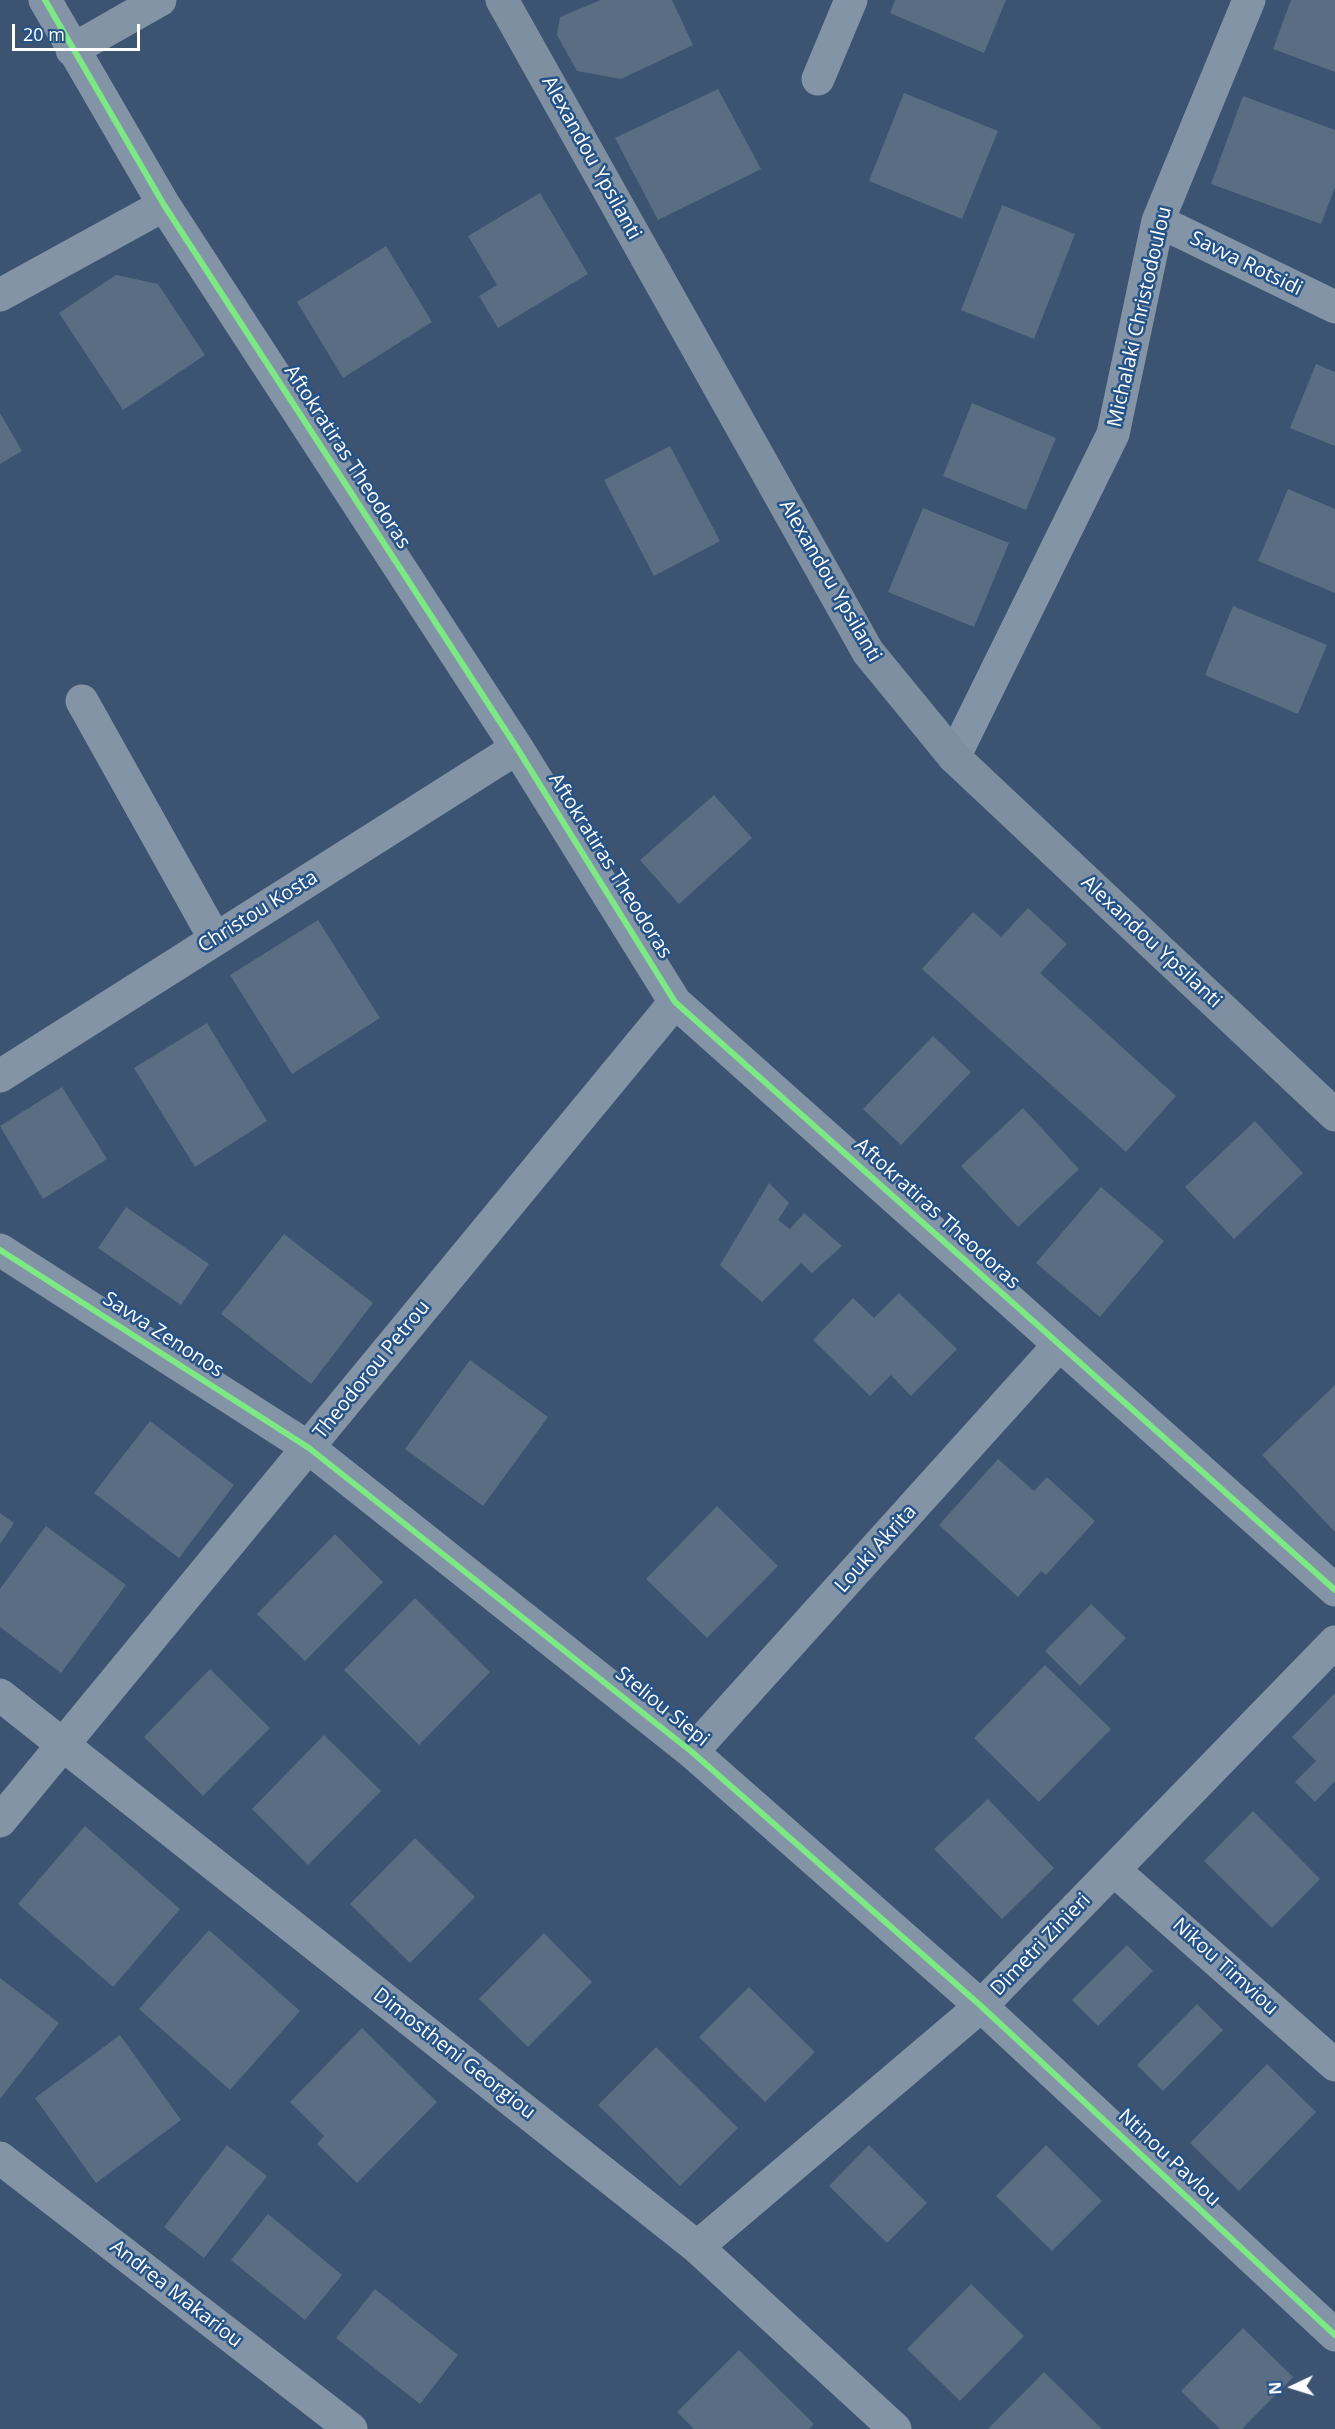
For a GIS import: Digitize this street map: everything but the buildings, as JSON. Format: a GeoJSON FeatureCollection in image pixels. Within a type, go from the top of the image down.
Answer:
{"type":"FeatureCollection","features":[{"type":"Feature","properties":{"kind":"main road","name":"Alexandou Ypsilanti"},"geometry":{"type":"LineString","coordinates":[[502,0],[868,652],[954,757],[1335,1115]]}},
{"type":"Feature","properties":{"kind":"street","name":"Aftokratiras Theodoras"},"geometry":{"type":"LineString","coordinates":[[45,0],[164,205],[517,748],[675,1002],[1335,1590]]}},
{"type":"Feature","properties":{"kind":"street"},"geometry":{"type":"LineString","coordinates":[[72,50],[160,0]]}},
{"type":"Feature","properties":{"kind":"street"},"geometry":{"type":"LineString","coordinates":[[818,79],[851,0]]}},
{"type":"Feature","properties":{"kind":"street","name":"Michalaki Christodoulou"},"geometry":{"type":"LineString","coordinates":[[954,757],[1113,434],[1158,221],[1250,0]]}},
{"type":"Feature","properties":{"kind":"street"},"geometry":{"type":"LineString","coordinates":[[0,295],[164,205]]}},
{"type":"Feature","properties":{"kind":"street","name":"Savva Rotsidi"},"geometry":{"type":"LineString","coordinates":[[1158,221],[1335,307]]}},
{"type":"Feature","properties":{"kind":"street"},"geometry":{"type":"LineString","coordinates":[[82,701],[215,939]]}},
{"type":"Feature","properties":{"kind":"street","name":"Christou Kosta"},"geometry":{"type":"LineString","coordinates":[[0,1076],[517,748]]}},
{"type":"Feature","properties":{"kind":"street","name":"Theodorou Petrou"},"geometry":{"type":"LineString","coordinates":[[0,1821],[675,1002]]}},
{"type":"Feature","properties":{"kind":"street","name":"Savva Zenonos"},"geometry":{"type":"LineString","coordinates":[[0,1250],[309,1448]]}},
{"type":"Feature","properties":{"kind":"street","name":"Louki Akrita"},"geometry":{"type":"LineString","coordinates":[[692,1752],[1059,1345]]}},
{"type":"Feature","properties":{"kind":"street","name":"Steliou Siepi"},"geometry":{"type":"LineString","coordinates":[[309,1448],[692,1752],[981,2006]]}},
{"type":"Feature","properties":{"kind":"street","name":"Dimetri Zinieri"},"geometry":{"type":"LineString","coordinates":[[697,2247],[981,2006],[1335,1642]]}},
{"type":"Feature","properties":{"kind":"street","name":"Dimostheni Georgiou"},"geometry":{"type":"LineString","coordinates":[[0,1695],[697,2247],[895,2429]]}},
{"type":"Feature","properties":{"kind":"street","name":"Nikou Timviou"},"geometry":{"type":"LineString","coordinates":[[1114,1869],[1335,2065]]}},
{"type":"Feature","properties":{"kind":"street","name":"Ntinou Pavlou"},"geometry":{"type":"LineString","coordinates":[[981,2006],[1335,2335]]}},
{"type":"Feature","properties":{"kind":"street","name":"Andrea Makariou"},"geometry":{"type":"LineString","coordinates":[[0,2158],[351,2429]]}},
{"type":"Feature","properties":{"kind":"cycle path"},"geometry":{"type":"LineString","coordinates":[[45,0],[164,205],[517,748],[675,1002],[1335,1590]]}},
{"type":"Feature","properties":{"kind":"cycle path"},"geometry":{"type":"LineString","coordinates":[[0,1250],[309,1448],[692,1752],[981,2006],[1335,2335]]}}]}
